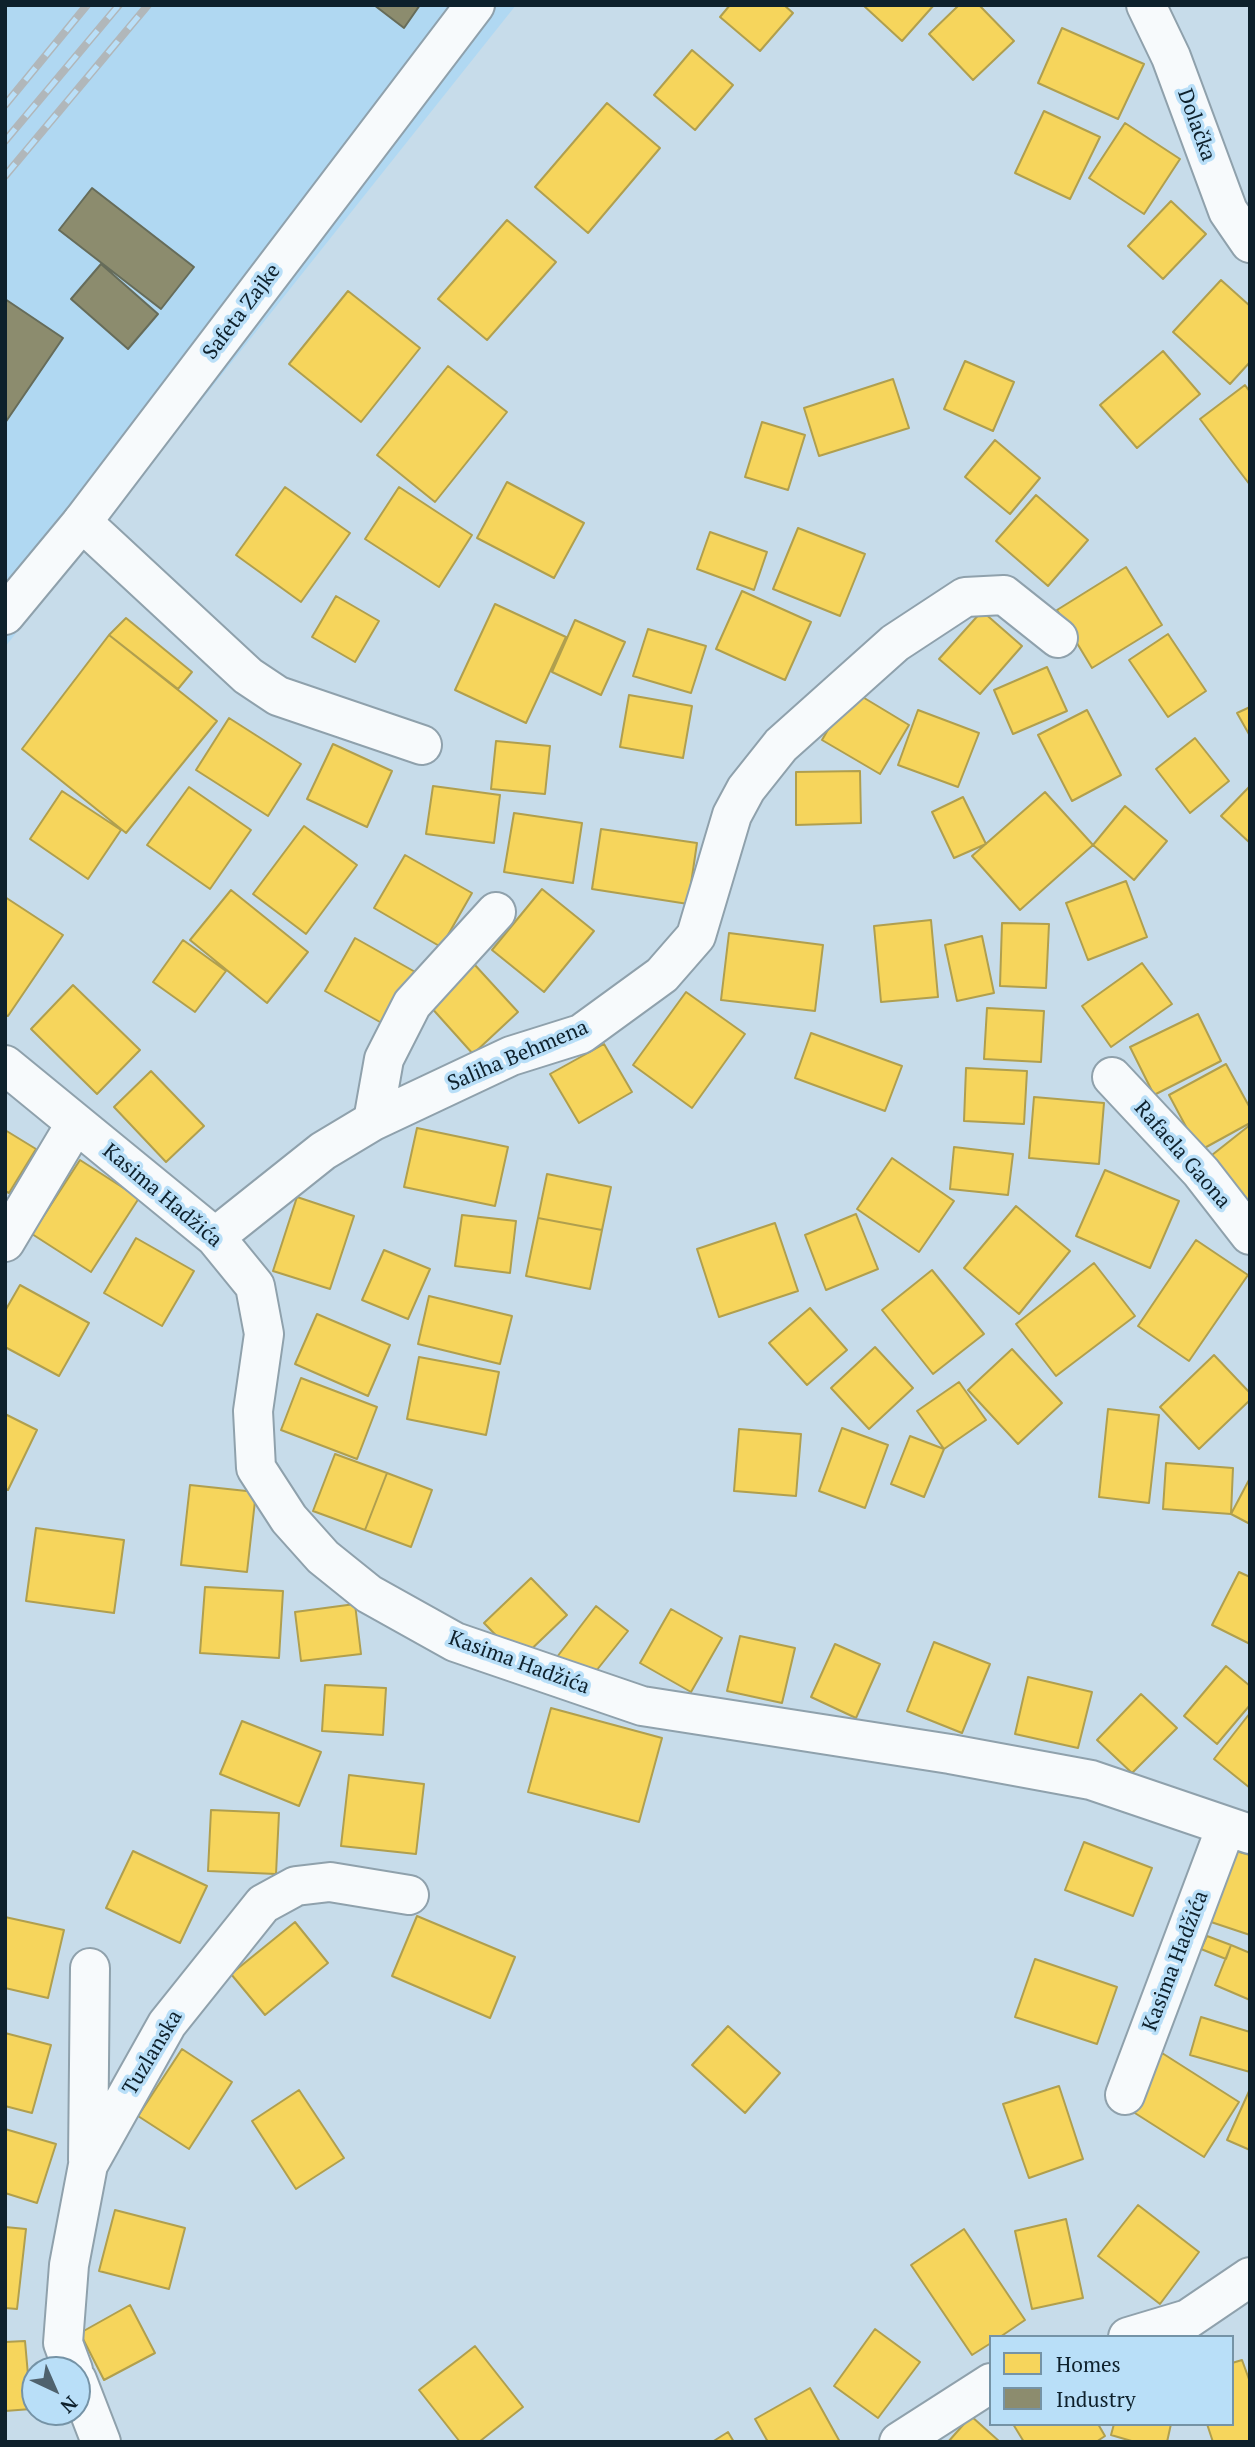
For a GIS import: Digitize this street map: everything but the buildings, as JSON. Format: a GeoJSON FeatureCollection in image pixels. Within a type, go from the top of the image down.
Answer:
{"type":"FeatureCollection","features":[{"type":"Feature","properties":{"kind":"street","name":"Safeta Zajke"},"geometry":{"type":"LineString","coordinates":[[5,615],[82,522],[475,5]]}},
{"type":"Feature","properties":{"kind":"street","name":"Dolačka"},"geometry":{"type":"LineString","coordinates":[[1146,5],[1171,57],[1227,211],[1250,243]]}},
{"type":"Feature","properties":{"kind":"street"},"geometry":{"type":"LineString","coordinates":[[82,522],[247,676],[278,696],[422,745]]}},
{"type":"Feature","properties":{"kind":"street","name":"Saliha Behmena"},"geometry":{"type":"LineString","coordinates":[[215,1237],[323,1151],[373,1121],[511,1056],[581,1034],[662,975],[696,936],[732,814],[746,789],[781,746],[895,643],[965,597],[1004,595],[1058,638]]}},
{"type":"Feature","properties":{"kind":"street"},"geometry":{"type":"LineString","coordinates":[[373,1121],[384,1059],[412,1004],[496,912]]}},
{"type":"Feature","properties":{"kind":"street","name":"Kasima Hadžića"},"geometry":{"type":"LineString","coordinates":[[5,1065],[215,1237],[255,1286],[264,1334],[253,1411],[256,1468],[289,1519],[323,1557],[369,1594],[455,1642],[642,1706],[950,1754],[1091,1780],[1238,1831],[1125,2095]]}},
{"type":"Feature","properties":{"kind":"street","name":"Rafaela Gaona"},"geometry":{"type":"LineString","coordinates":[[1112,1077],[1201,1172],[1250,1235]]}},
{"type":"Feature","properties":{"kind":"street"},"geometry":{"type":"LineString","coordinates":[[5,1242],[76,1123]]}},
{"type":"Feature","properties":{"kind":"street","name":"Tuzlanska"},"geometry":{"type":"LineString","coordinates":[[68,2356],[63,2343],[69,2265],[88,2165],[167,2024],[263,1904],[296,1886],[330,1882],[409,1895]]}},
{"type":"Feature","properties":{"kind":"street"},"geometry":{"type":"LineString","coordinates":[[88,2165],[90,1968]]}},
{"type":"Feature","properties":{"kind":"street"},"geometry":{"type":"LineString","coordinates":[[1135,2335],[1188,2319],[1250,2277]]}},
{"type":"Feature","properties":{"kind":"street"},"geometry":{"type":"LineString","coordinates":[[899,2442],[989,2384]]}},
{"type":"Feature","properties":{"kind":"street"},"geometry":{"type":"LineString","coordinates":[[91,2416],[101,2442]]}},
{"type":"Feature","properties":{"kind":"shaded area"},"geometry":{"type":"Polygon","coordinates":[[[5,5],[516,5],[5,647],[5,5]]]}},
{"type":"Feature","properties":{"kind":"railway"},"geometry":{"type":"LineString","coordinates":[[5,105],[87,5]]}},
{"type":"Feature","properties":{"kind":"railway"},"geometry":{"type":"LineString","coordinates":[[5,141],[119,5]]}},
{"type":"Feature","properties":{"kind":"railway"},"geometry":{"type":"LineString","coordinates":[[5,176],[148,5]]}}]}
